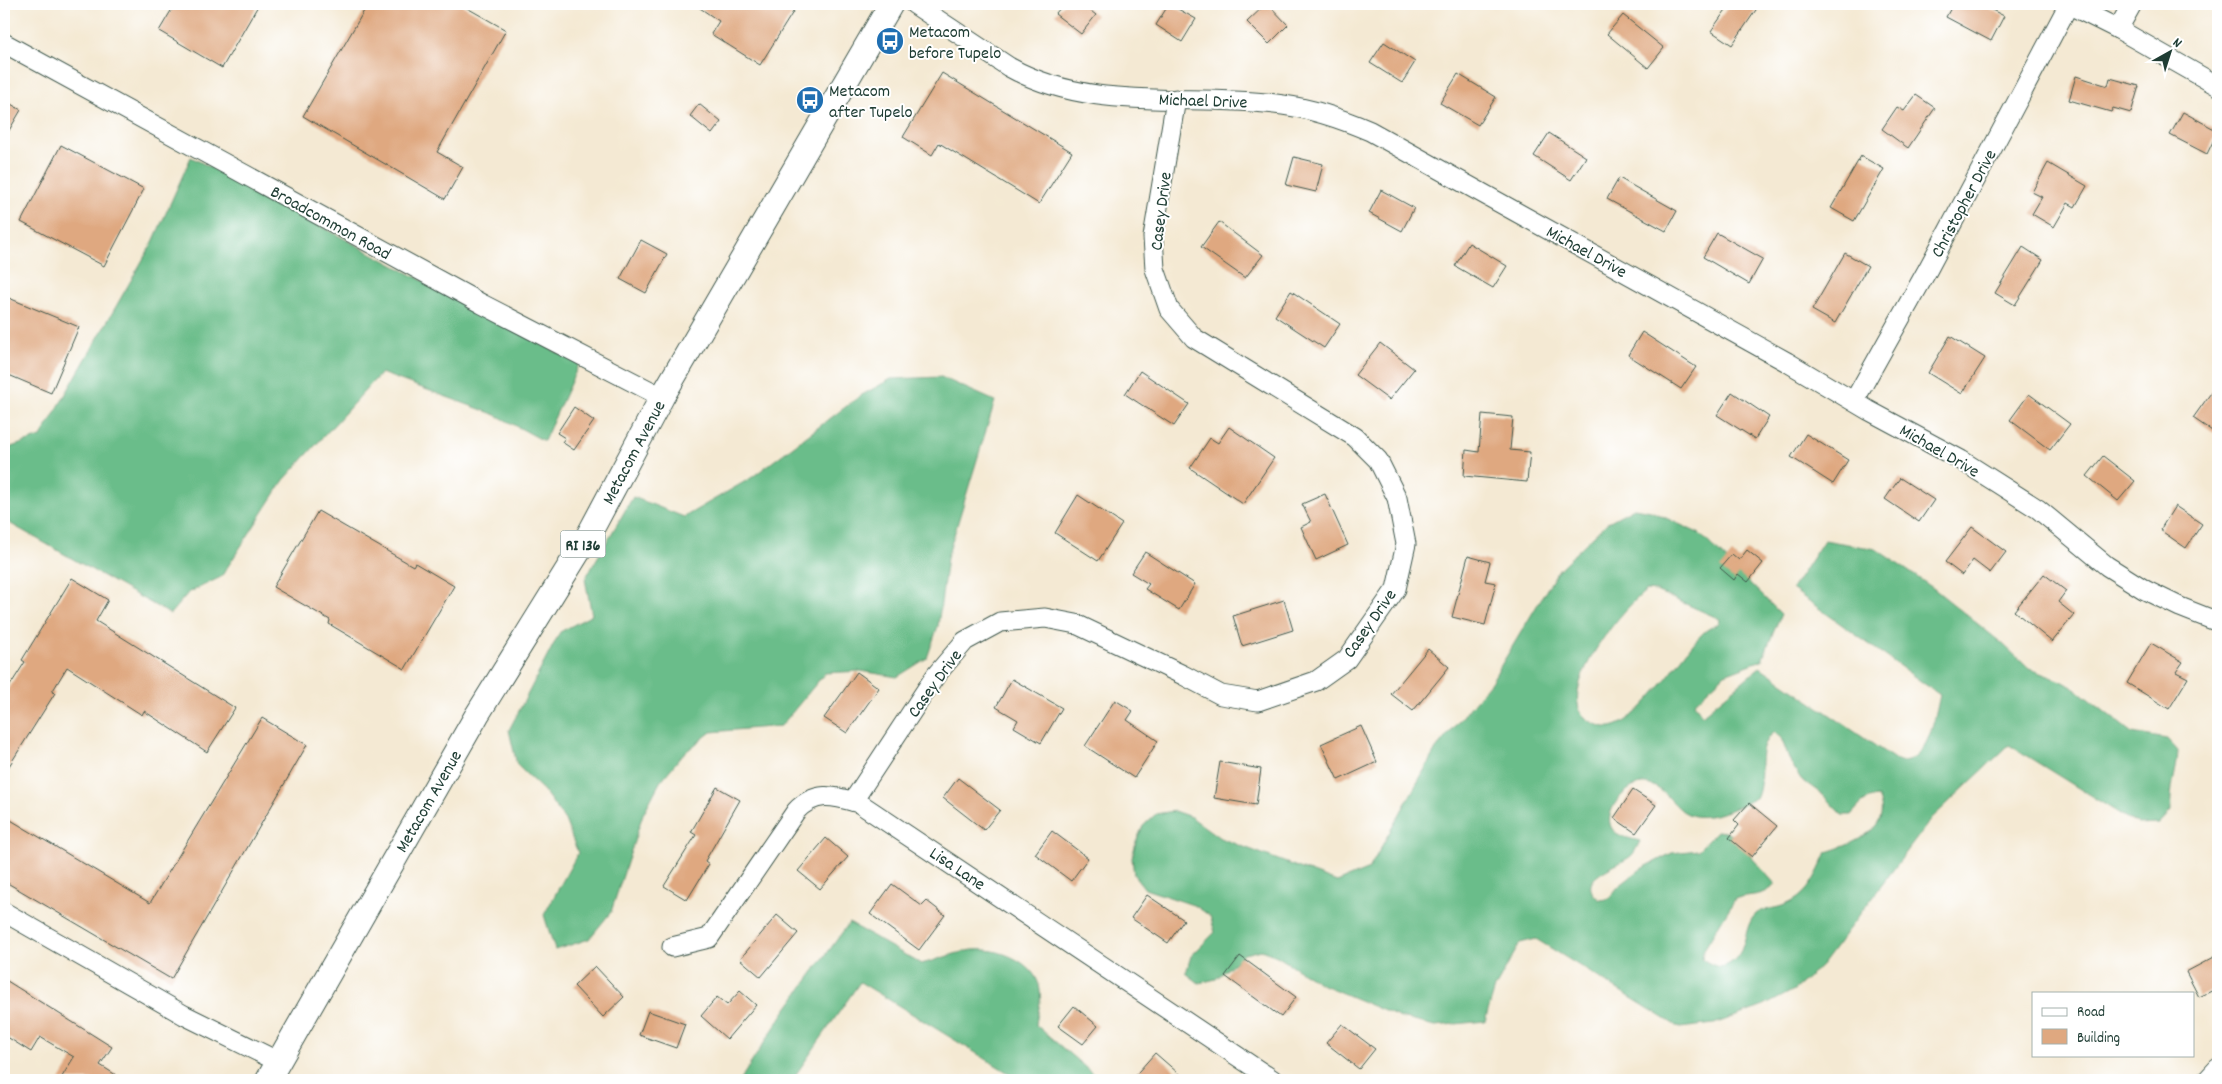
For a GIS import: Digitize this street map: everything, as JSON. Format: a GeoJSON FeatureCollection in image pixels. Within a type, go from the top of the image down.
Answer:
{"type":"FeatureCollection","features":[{"type":"Feature","properties":{"kind":"main road","name":"Metacom Avenue"},"geometry":{"type":"LineString","coordinates":[[273,1071],[477,714],[586,538],[662,397],[891,4]]}},
{"type":"Feature","properties":{"kind":"street","name":"Michael Drive"},"geometry":{"type":"LineString","coordinates":[[914,4],[984,52],[1025,76],[1086,94],[1112,97],[1282,104],[1326,113],[1370,131],[1962,460],[2038,509],[2108,566],[2145,590],[2180,607],[2218,622]]}},
{"type":"Feature","properties":{"kind":"street"},"geometry":{"type":"LineString","coordinates":[[2069,4],[2118,29],[2218,86]]}},
{"type":"Feature","properties":{"kind":"street","name":"Christopher Drive"},"geometry":{"type":"LineString","coordinates":[[1854,401],[1928,269],[2069,4]]}},
{"type":"Feature","properties":{"kind":"street"},"geometry":{"type":"LineString","coordinates":[[2118,29],[2132,4]]}},
{"type":"Feature","properties":{"kind":"street","name":"Broadcommon Road"},"geometry":{"type":"LineString","coordinates":[[4,43],[464,295],[662,397]]}},
{"type":"Feature","properties":{"kind":"street","name":"Casey Drive"},"geometry":{"type":"LineString","coordinates":[[853,801],[936,675],[965,641],[1000,622],[1045,618],[1076,624],[1183,674],[1221,695],[1258,701],[1316,681],[1347,659],[1396,589],[1406,544],[1397,498],[1378,460],[1355,437],[1194,338],[1169,309],[1155,269],[1153,237],[1176,99]]}},
{"type":"Feature","properties":{"kind":"street","name":"Lisa Lane"},"geometry":{"type":"LineString","coordinates":[[672,947],[709,938],[796,811],[806,801],[833,795],[860,803],[1273,1080]]}},
{"type":"Feature","properties":{"kind":"street"},"geometry":{"type":"LineString","coordinates":[[4,912],[184,1015],[273,1071]]}},
{"type":"Feature","properties":{"kind":"street"},"geometry":{"type":"LineString","coordinates":[[2207,1080],[2218,1068]]}},
{"type":"Feature","properties":{"kind":"green space"},"geometry":{"type":"Polygon","coordinates":[[[191,157],[579,364],[544,441],[496,415],[381,373],[284,480],[221,577],[188,593],[170,614],[4,520],[4,458],[11,447],[41,437],[153,242],[191,157]]]}},
{"type":"Feature","properties":{"kind":"green space"},"geometry":{"type":"Polygon","coordinates":[[[941,377],[995,401],[947,558],[938,626],[927,658],[897,677],[861,671],[825,673],[781,726],[711,732],[683,754],[660,782],[643,814],[611,912],[589,939],[555,950],[544,915],[578,853],[565,820],[544,791],[517,765],[509,730],[560,632],[592,615],[585,579],[633,497],[684,517],[751,478],[860,396],[891,379],[941,377]]]}},
{"type":"Feature","properties":{"kind":"green space"},"geometry":{"type":"Polygon","coordinates":[[[1634,508],[1651,511],[1700,534],[1781,614],[1762,660],[1725,674],[1694,703],[1702,715],[1760,667],[1899,762],[1909,761],[1917,755],[1929,738],[1940,695],[1792,589],[1824,540],[1876,549],[1933,588],[2004,645],[2029,669],[2062,681],[2077,690],[2132,733],[2167,739],[2178,751],[2171,795],[2171,811],[2159,824],[2138,825],[2009,745],[1932,818],[1821,966],[1794,990],[1764,1006],[1714,1024],[1680,1028],[1536,939],[1520,943],[1495,988],[1485,1021],[1435,1026],[1401,1018],[1321,984],[1277,956],[1261,950],[1244,954],[1216,979],[1199,983],[1186,973],[1191,956],[1215,932],[1210,916],[1196,906],[1145,889],[1134,875],[1132,858],[1143,826],[1156,814],[1174,811],[1191,817],[1220,838],[1337,882],[1369,869],[1436,749],[1491,682],[1559,569],[1608,522],[1634,508]],[[1647,590],[1636,599],[1608,631],[1584,671],[1578,690],[1579,707],[1587,719],[1598,725],[1611,727],[1623,722],[1635,713],[1648,701],[1703,633],[1719,623],[1720,619],[1656,591],[1647,590]],[[1774,732],[1764,746],[1757,797],[1729,811],[1707,816],[1687,814],[1656,787],[1646,784],[1631,788],[1623,794],[1612,809],[1610,826],[1620,835],[1640,841],[1632,855],[1594,879],[1591,885],[1592,892],[1600,900],[1608,899],[1619,886],[1641,869],[1672,853],[1698,850],[1717,831],[1726,832],[1733,836],[1775,884],[1762,893],[1735,899],[1703,951],[1702,959],[1714,965],[1721,967],[1733,961],[1741,950],[1749,925],[1756,914],[1782,906],[1798,898],[1810,885],[1827,852],[1847,845],[1867,834],[1875,827],[1880,818],[1881,808],[1878,797],[1866,800],[1851,815],[1842,815],[1823,795],[1801,779],[1791,763],[1781,738],[1774,732]]]}},
{"type":"Feature","properties":{"kind":"green space"},"geometry":{"type":"Polygon","coordinates":[[[849,923],[921,964],[973,950],[994,951],[1015,959],[1032,972],[1037,980],[1040,999],[1036,1025],[1100,1080],[1020,1080],[860,982],[792,1080],[740,1080],[783,1014],[849,923]]]}},
{"type":"Feature","properties":{"kind":"building"},"geometry":{"type":"Polygon","coordinates":[[[175,4],[259,4],[222,68],[159,31],[175,4]]]}},
{"type":"Feature","properties":{"kind":"building"},"geometry":{"type":"Polygon","coordinates":[[[368,4],[460,4],[506,30],[437,152],[463,167],[445,199],[303,116],[368,4]]]}},
{"type":"Feature","properties":{"kind":"building"},"geometry":{"type":"Polygon","coordinates":[[[694,4],[798,4],[760,65],[711,34],[719,21],[694,4]]]}},
{"type":"Feature","properties":{"kind":"building"},"geometry":{"type":"Polygon","coordinates":[[[1064,4],[1082,4],[1096,15],[1081,34],[1055,14],[1064,4]]]}},
{"type":"Feature","properties":{"kind":"building"},"geometry":{"type":"Polygon","coordinates":[[[1169,4],[1196,19],[1182,42],[1156,25],[1169,4]]]}},
{"type":"Feature","properties":{"kind":"building"},"geometry":{"type":"Polygon","coordinates":[[[1266,4],[1288,25],[1269,44],[1247,22],[1266,4]]]}},
{"type":"Feature","properties":{"kind":"building"},"geometry":{"type":"Polygon","coordinates":[[[1730,4],[1760,4],[1732,45],[1711,31],[1730,4]]]}},
{"type":"Feature","properties":{"kind":"building"},"geometry":{"type":"Polygon","coordinates":[[[1953,4],[1980,4],[2004,16],[1991,41],[1946,17],[1953,4]]]}},
{"type":"Feature","properties":{"kind":"building"},"geometry":{"type":"Polygon","coordinates":[[[1623,15],[1664,48],[1648,68],[1607,34],[1623,15]]]}},
{"type":"Feature","properties":{"kind":"building"},"geometry":{"type":"Polygon","coordinates":[[[1384,42],[1415,62],[1402,83],[1370,63],[1384,42]]]}},
{"type":"Feature","properties":{"kind":"building"},"geometry":{"type":"Polygon","coordinates":[[[942,73],[1072,152],[1039,204],[939,143],[932,155],[903,137],[942,73]]]}},
{"type":"Feature","properties":{"kind":"building"},"geometry":{"type":"Polygon","coordinates":[[[1458,74],[1496,97],[1478,125],[1440,103],[1458,74]]]}},
{"type":"Feature","properties":{"kind":"building"},"geometry":{"type":"Polygon","coordinates":[[[2076,76],[2108,86],[2110,78],[2139,86],[2131,113],[2113,108],[2111,112],[2069,100],[2076,76]]]}},
{"type":"Feature","properties":{"kind":"building"},"geometry":{"type":"Polygon","coordinates":[[[1916,95],[1935,108],[1908,148],[1882,129],[1897,107],[1904,111],[1916,95]]]}},
{"type":"Feature","properties":{"kind":"building"},"geometry":{"type":"Polygon","coordinates":[[[4,100],[21,110],[4,139],[4,100]]]}},
{"type":"Feature","properties":{"kind":"building"},"geometry":{"type":"Polygon","coordinates":[[[699,104],[721,122],[712,134],[690,116],[699,104]]]}},
{"type":"Feature","properties":{"kind":"building"},"geometry":{"type":"Polygon","coordinates":[[[2183,112],[2218,131],[2207,154],[2170,135],[2183,112]]]}},
{"type":"Feature","properties":{"kind":"building"},"geometry":{"type":"Polygon","coordinates":[[[1549,133],[1586,157],[1571,180],[1534,156],[1549,133]]]}},
{"type":"Feature","properties":{"kind":"building"},"geometry":{"type":"Polygon","coordinates":[[[61,145],[144,189],[104,266],[21,222],[61,145]]]}},
{"type":"Feature","properties":{"kind":"building"},"geometry":{"type":"Polygon","coordinates":[[[1861,156],[1884,169],[1854,221],[1831,208],[1861,156]]]}},
{"type":"Feature","properties":{"kind":"building"},"geometry":{"type":"Polygon","coordinates":[[[1294,157],[1323,164],[1316,192],[1286,185],[1294,157]]]}},
{"type":"Feature","properties":{"kind":"building"},"geometry":{"type":"Polygon","coordinates":[[[2048,163],[2087,186],[2075,207],[2068,203],[2054,227],[2032,214],[2042,197],[2032,192],[2048,163]]]}},
{"type":"Feature","properties":{"kind":"building"},"geometry":{"type":"Polygon","coordinates":[[[1619,178],[1677,211],[1666,231],[1607,199],[1619,178]]]}},
{"type":"Feature","properties":{"kind":"building"},"geometry":{"type":"Polygon","coordinates":[[[1381,190],[1414,208],[1402,231],[1369,213],[1381,190]]]}},
{"type":"Feature","properties":{"kind":"building"},"geometry":{"type":"Polygon","coordinates":[[[1219,222],[1263,255],[1245,278],[1201,247],[1219,222]]]}},
{"type":"Feature","properties":{"kind":"building"},"geometry":{"type":"Polygon","coordinates":[[[1717,233],[1763,259],[1749,284],[1703,257],[1717,233]]]}},
{"type":"Feature","properties":{"kind":"building"},"geometry":{"type":"Polygon","coordinates":[[[641,240],[667,254],[646,293],[620,279],[641,240]]]}},
{"type":"Feature","properties":{"kind":"building"},"geometry":{"type":"Polygon","coordinates":[[[1469,243],[1507,266],[1493,288],[1455,266],[1469,243]]]}},
{"type":"Feature","properties":{"kind":"building"},"geometry":{"type":"Polygon","coordinates":[[[2023,247],[2043,260],[2015,305],[1995,293],[2023,247]]]}},
{"type":"Feature","properties":{"kind":"building"},"geometry":{"type":"Polygon","coordinates":[[[1845,253],[1868,266],[1835,323],[1812,310],[1845,253]]]}},
{"type":"Feature","properties":{"kind":"building"},"geometry":{"type":"Polygon","coordinates":[[[1291,291],[1340,324],[1324,348],[1275,316],[1291,291]]]}},
{"type":"Feature","properties":{"kind":"building"},"geometry":{"type":"Polygon","coordinates":[[[4,296],[79,327],[51,393],[4,373],[4,296]]]}},
{"type":"Feature","properties":{"kind":"building"},"geometry":{"type":"Polygon","coordinates":[[[1642,332],[1696,367],[1681,389],[1628,355],[1642,332]]]}},
{"type":"Feature","properties":{"kind":"building"},"geometry":{"type":"Polygon","coordinates":[[[1950,336],[1985,358],[1962,394],[1928,373],[1950,336]]]}},
{"type":"Feature","properties":{"kind":"building"},"geometry":{"type":"Polygon","coordinates":[[[1380,343],[1414,369],[1389,400],[1355,375],[1380,343]]]}},
{"type":"Feature","properties":{"kind":"building"},"geometry":{"type":"Polygon","coordinates":[[[1140,371],[1189,404],[1174,426],[1125,394],[1140,371]]]}},
{"type":"Feature","properties":{"kind":"building"},"geometry":{"type":"Polygon","coordinates":[[[2218,383],[2218,435],[2193,418],[2218,383]]]}},
{"type":"Feature","properties":{"kind":"building"},"geometry":{"type":"Polygon","coordinates":[[[1732,392],[1769,417],[1755,439],[1717,415],[1732,392]]]}},
{"type":"Feature","properties":{"kind":"building"},"geometry":{"type":"Polygon","coordinates":[[[2029,394],[2070,424],[2050,450],[2010,420],[2029,394]]]}},
{"type":"Feature","properties":{"kind":"building"},"geometry":{"type":"Polygon","coordinates":[[[574,407],[594,421],[574,450],[562,442],[565,438],[557,433],[574,407]]]}},
{"type":"Feature","properties":{"kind":"building"},"geometry":{"type":"Polygon","coordinates":[[[1482,414],[1513,417],[1510,450],[1530,452],[1527,482],[1464,476],[1466,450],[1479,452],[1482,414]]]}},
{"type":"Feature","properties":{"kind":"building"},"geometry":{"type":"Polygon","coordinates":[[[1229,427],[1274,458],[1243,504],[1190,468],[1210,438],[1218,443],[1229,427]]]}},
{"type":"Feature","properties":{"kind":"building"},"geometry":{"type":"Polygon","coordinates":[[[1806,434],[1848,460],[1833,484],[1791,457],[1806,434]]]}},
{"type":"Feature","properties":{"kind":"building"},"geometry":{"type":"Polygon","coordinates":[[[2103,456],[2135,481],[2118,501],[2087,476],[2103,456]]]}},
{"type":"Feature","properties":{"kind":"building"},"geometry":{"type":"Polygon","coordinates":[[[1900,478],[1934,500],[1919,522],[1885,499],[1900,478]]]}},
{"type":"Feature","properties":{"kind":"building"},"geometry":{"type":"Polygon","coordinates":[[[1325,494],[1348,545],[1316,560],[1301,527],[1311,522],[1302,504],[1325,494]]]}},
{"type":"Feature","properties":{"kind":"building"},"geometry":{"type":"Polygon","coordinates":[[[1078,495],[1122,524],[1098,561],[1055,533],[1078,495]]]}},
{"type":"Feature","properties":{"kind":"building"},"geometry":{"type":"Polygon","coordinates":[[[2175,506],[2202,524],[2186,548],[2160,530],[2175,506]]]}},
{"type":"Feature","properties":{"kind":"building"},"geometry":{"type":"Polygon","coordinates":[[[318,511],[413,566],[415,563],[454,586],[405,669],[329,624],[330,620],[273,587],[318,511]]]}},
{"type":"Feature","properties":{"kind":"building"},"geometry":{"type":"Polygon","coordinates":[[[1972,527],[2006,552],[1990,573],[1973,560],[1962,575],[1945,562],[1972,527]]]}},
{"type":"Feature","properties":{"kind":"building"},"geometry":{"type":"Polygon","coordinates":[[[1747,550],[1763,563],[1748,582],[1738,574],[1734,580],[1720,568],[1732,554],[1739,560],[1747,550]]]}},
{"type":"Feature","properties":{"kind":"building"},"geometry":{"type":"Polygon","coordinates":[[[1145,552],[1195,584],[1179,610],[1145,589],[1149,584],[1131,573],[1145,552]]]}},
{"type":"Feature","properties":{"kind":"building"},"geometry":{"type":"Polygon","coordinates":[[[1468,556],[1490,562],[1485,581],[1496,583],[1485,625],[1452,617],[1468,556]]]}},
{"type":"Feature","properties":{"kind":"building"},"geometry":{"type":"Polygon","coordinates":[[[2044,574],[2066,591],[2058,602],[2074,615],[2052,642],[2014,611],[2044,574]]]}},
{"type":"Feature","properties":{"kind":"building"},"geometry":{"type":"Polygon","coordinates":[[[72,578],[108,600],[96,621],[235,708],[207,752],[144,711],[142,715],[67,667],[52,692],[55,693],[4,774],[4,695],[25,662],[22,660],[72,578]]]}},
{"type":"Feature","properties":{"kind":"building"},"geometry":{"type":"Polygon","coordinates":[[[1284,600],[1293,630],[1242,646],[1233,616],[1284,600]]]}},
{"type":"Feature","properties":{"kind":"building"},"geometry":{"type":"Polygon","coordinates":[[[2151,643],[2183,662],[2176,672],[2188,678],[2169,709],[2127,683],[2151,643]]]}},
{"type":"Feature","properties":{"kind":"building"},"geometry":{"type":"Polygon","coordinates":[[[1428,649],[1449,667],[1413,711],[1391,694],[1428,649]]]}},
{"type":"Feature","properties":{"kind":"building"},"geometry":{"type":"Polygon","coordinates":[[[857,672],[879,688],[847,733],[824,718],[857,672]]]}},
{"type":"Feature","properties":{"kind":"building"},"geometry":{"type":"Polygon","coordinates":[[[1012,679],[1062,708],[1041,743],[1014,727],[1018,720],[996,707],[1012,679]]]}},
{"type":"Feature","properties":{"kind":"building"},"geometry":{"type":"Polygon","coordinates":[[[1115,700],[1133,711],[1127,720],[1158,741],[1134,778],[1085,746],[1115,700]]]}},
{"type":"Feature","properties":{"kind":"building"},"geometry":{"type":"Polygon","coordinates":[[[262,718],[307,745],[171,979],[4,881],[4,816],[150,903],[262,718]]]}},
{"type":"Feature","properties":{"kind":"building"},"geometry":{"type":"Polygon","coordinates":[[[1361,726],[1377,762],[1338,780],[1321,744],[1361,726]]]}},
{"type":"Feature","properties":{"kind":"building"},"geometry":{"type":"Polygon","coordinates":[[[1220,762],[1261,769],[1256,805],[1214,798],[1220,762]]]}},
{"type":"Feature","properties":{"kind":"building"},"geometry":{"type":"Polygon","coordinates":[[[958,778],[1000,810],[984,830],[943,798],[958,778]]]}},
{"type":"Feature","properties":{"kind":"building"},"geometry":{"type":"Polygon","coordinates":[[[717,787],[740,800],[705,861],[709,864],[687,900],[664,886],[696,835],[691,832],[717,787]]]}},
{"type":"Feature","properties":{"kind":"building"},"geometry":{"type":"Polygon","coordinates":[[[1633,790],[1656,805],[1636,833],[1614,818],[1633,790]]]}},
{"type":"Feature","properties":{"kind":"building"},"geometry":{"type":"Polygon","coordinates":[[[1749,803],[1777,826],[1752,857],[1729,838],[1739,825],[1734,820],[1749,803]]]}},
{"type":"Feature","properties":{"kind":"building"},"geometry":{"type":"Polygon","coordinates":[[[1052,831],[1088,858],[1071,881],[1035,854],[1052,831]]]}},
{"type":"Feature","properties":{"kind":"building"},"geometry":{"type":"Polygon","coordinates":[[[826,838],[848,857],[820,889],[798,871],[826,838]]]}},
{"type":"Feature","properties":{"kind":"building"},"geometry":{"type":"Polygon","coordinates":[[[892,884],[922,906],[927,901],[945,915],[919,950],[870,914],[892,884]]]}},
{"type":"Feature","properties":{"kind":"building"},"geometry":{"type":"Polygon","coordinates":[[[1147,895],[1184,920],[1168,943],[1131,918],[1147,895]]]}},
{"type":"Feature","properties":{"kind":"building"},"geometry":{"type":"Polygon","coordinates":[[[777,915],[798,933],[761,977],[740,959],[777,915]]]}},
{"type":"Feature","properties":{"kind":"building"},"geometry":{"type":"Polygon","coordinates":[[[2218,955],[2218,988],[2199,997],[2186,972],[2218,955]]]}},
{"type":"Feature","properties":{"kind":"building"},"geometry":{"type":"Polygon","coordinates":[[[1240,956],[1296,997],[1281,1017],[1225,976],[1240,956]]]}},
{"type":"Feature","properties":{"kind":"building"},"geometry":{"type":"Polygon","coordinates":[[[595,966],[624,997],[603,1017],[574,986],[595,966]]]}},
{"type":"Feature","properties":{"kind":"building"},"geometry":{"type":"Polygon","coordinates":[[[4,979],[112,1047],[100,1065],[124,1080],[60,1080],[74,1057],[40,1037],[31,1052],[4,1035],[4,979]]]}},
{"type":"Feature","properties":{"kind":"building"},"geometry":{"type":"Polygon","coordinates":[[[740,991],[756,1005],[727,1039],[701,1016],[717,997],[727,1005],[740,991]]]}},
{"type":"Feature","properties":{"kind":"building"},"geometry":{"type":"Polygon","coordinates":[[[1074,1006],[1098,1026],[1083,1044],[1058,1026],[1074,1006]]]}},
{"type":"Feature","properties":{"kind":"building"},"geometry":{"type":"Polygon","coordinates":[[[648,1011],[685,1024],[676,1048],[639,1035],[648,1011]]]}},
{"type":"Feature","properties":{"kind":"building"},"geometry":{"type":"Polygon","coordinates":[[[1342,1024],[1375,1049],[1359,1069],[1326,1043],[1342,1024]]]}},
{"type":"Feature","properties":{"kind":"building"},"geometry":{"type":"Polygon","coordinates":[[[1155,1053],[1186,1080],[1131,1080],[1155,1053]]]}},
{"type":"Feature","properties":{"kind":"place","name":"Metacom before Tupelo"},"geometry":{"type":"Point","coordinates":[890,41]}},
{"type":"Feature","properties":{"kind":"place","name":"Metacom after Tupelo"},"geometry":{"type":"Point","coordinates":[810,100]}}]}
